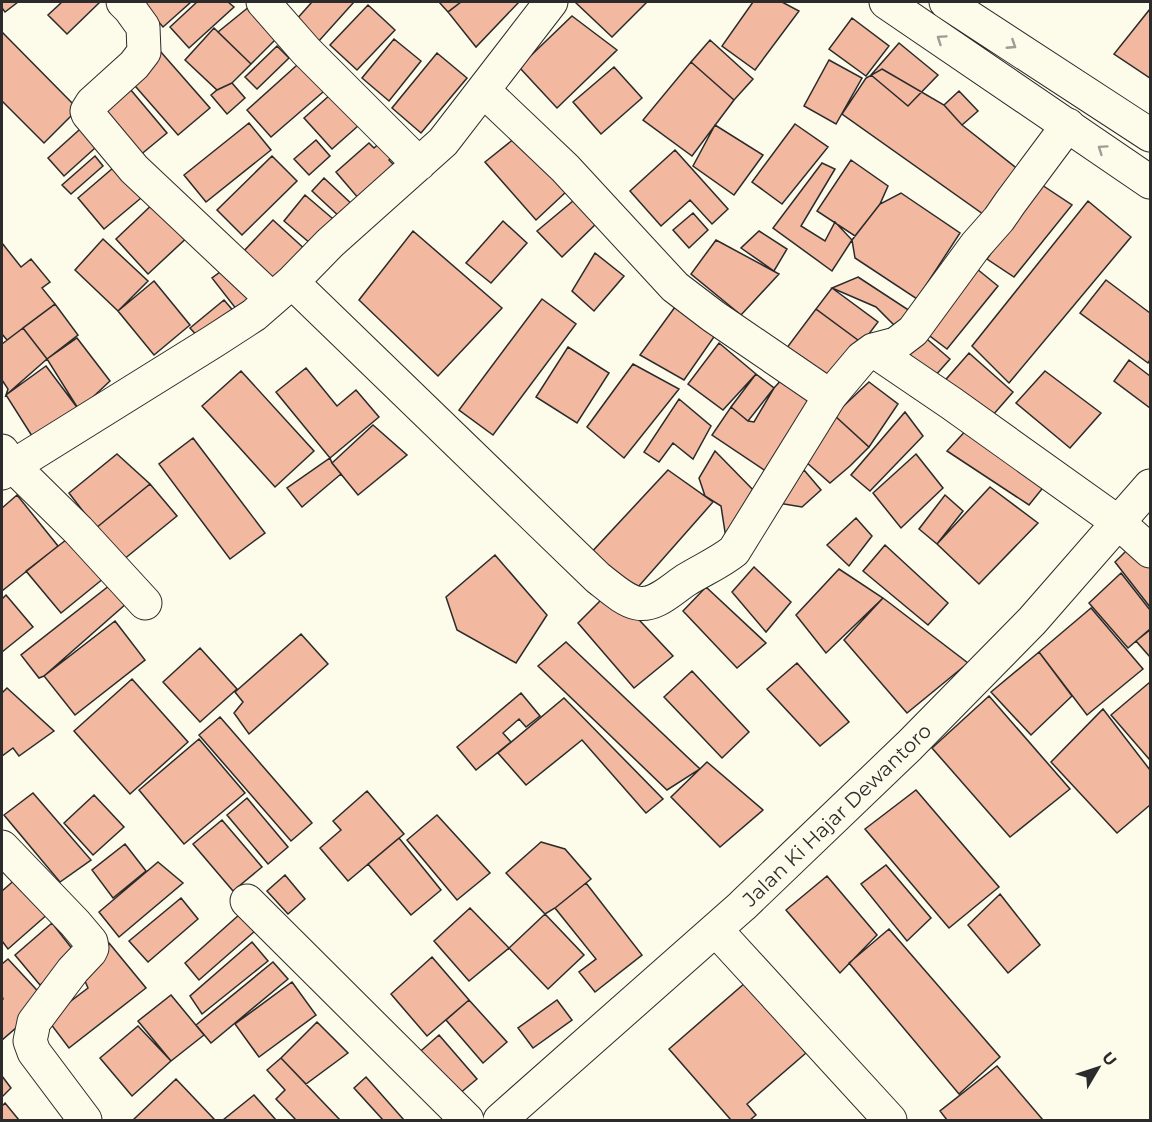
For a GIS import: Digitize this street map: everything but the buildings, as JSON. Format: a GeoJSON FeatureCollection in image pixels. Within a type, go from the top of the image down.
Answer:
{"type":"FeatureCollection","features":[{"type":"Feature","properties":{"kind":"main road"},"geometry":{"type":"LineString","coordinates":[[123,2],[143,27],[144,52],[134,65],[92,103],[87,111],[134,169],[282,291],[598,578],[634,603],[645,604],[668,594],[734,551],[830,396],[862,358],[873,350],[896,344],[913,331],[1068,125]]}},
{"type":"Feature","properties":{"kind":"main road"},"geometry":{"type":"LineString","coordinates":[[263,2],[306,51],[419,165]]}},
{"type":"Feature","properties":{"kind":"main road"},"geometry":{"type":"LineString","coordinates":[[145,603],[78,530],[6,463],[214,341],[254,315],[443,142],[551,2]]}},
{"type":"Feature","properties":{"kind":"main road"},"geometry":{"type":"LineString","coordinates":[[886,2],[1150,182]]}},
{"type":"Feature","properties":{"kind":"main road"},"geometry":{"type":"LineString","coordinates":[[946,2],[1150,135]]}},
{"type":"Feature","properties":{"kind":"main road"},"geometry":{"type":"LineString","coordinates":[[483,90],[565,168],[675,287],[713,316],[830,396]]}},
{"type":"Feature","properties":{"kind":"main road"},"geometry":{"type":"LineString","coordinates":[[873,350],[1119,523],[1150,550]]}},
{"type":"Feature","properties":{"kind":"main road","name":"Jalan Ki Hajar Dewantoro"},"geometry":{"type":"LineString","coordinates":[[500,1120],[716,930],[909,746],[1032,621],[1150,486]]}},
{"type":"Feature","properties":{"kind":"main road"},"geometry":{"type":"LineString","coordinates":[[2,847],[91,942],[90,952],[73,970],[34,1022],[30,1041],[34,1052],[85,1120]]}},
{"type":"Feature","properties":{"kind":"main road"},"geometry":{"type":"LineString","coordinates":[[247,901],[466,1120]]}},
{"type":"Feature","properties":{"kind":"main road"},"geometry":{"type":"LineString","coordinates":[[716,930],[890,1120]]}}]}
